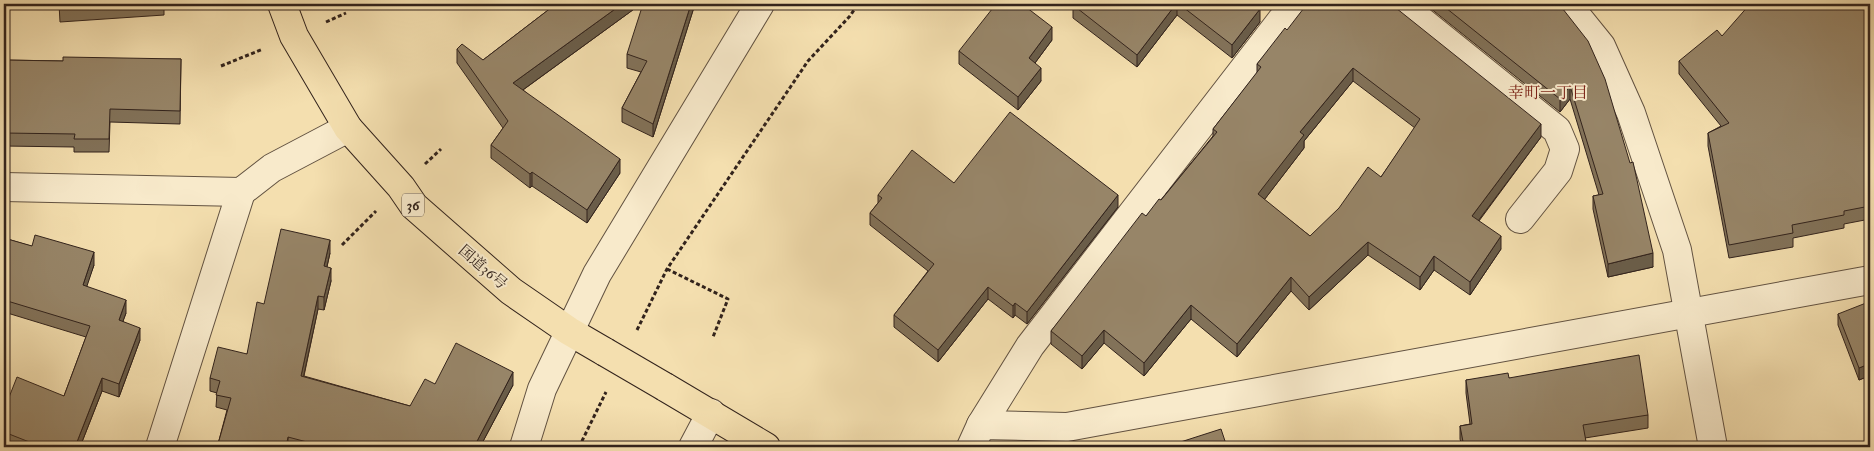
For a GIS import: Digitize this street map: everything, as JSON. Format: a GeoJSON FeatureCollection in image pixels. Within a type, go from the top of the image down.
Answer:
{"type":"FeatureCollection","features":[{"type":"Feature","properties":{"kind":"highway","name":"国道36号"},"geometry":{"type":"LineString","coordinates":[[282,4],[294,36],[348,128],[401,187],[414,206],[511,291],[570,331],[766,447]]}},
{"type":"Feature","properties":{"kind":"street"},"geometry":{"type":"LineString","coordinates":[[524,447],[542,390],[597,274],[760,4]]}},
{"type":"Feature","properties":{"kind":"street"},"geometry":{"type":"LineString","coordinates":[[976,436],[1030,346],[1294,4]]}},
{"type":"Feature","properties":{"kind":"street"},"geometry":{"type":"LineString","coordinates":[[1400,4],[1557,130],[1565,149],[1558,171],[1520,219]]}},
{"type":"Feature","properties":{"kind":"street"},"geometry":{"type":"LineString","coordinates":[[1567,4],[1601,46],[1631,113],[1677,250],[1713,447]]}},
{"type":"Feature","properties":{"kind":"street"},"geometry":{"type":"LineString","coordinates":[[160,447],[241,192],[272,168],[348,128]]}},
{"type":"Feature","properties":{"kind":"street"},"geometry":{"type":"LineString","coordinates":[[4,187],[241,192]]}},
{"type":"Feature","properties":{"kind":"street"},"geometry":{"type":"LineString","coordinates":[[976,436],[1067,427],[1870,280]]}},
{"type":"Feature","properties":{"kind":"street"},"geometry":{"type":"LineString","coordinates":[[693,447],[711,413]]}},
{"type":"Feature","properties":{"kind":"path"},"geometry":{"type":"LineString","coordinates":[[636,331],[667,269],[808,61],[850,16],[858,4]]}},
{"type":"Feature","properties":{"kind":"path"},"geometry":{"type":"LineString","coordinates":[[667,269],[728,299],[713,337]]}},
{"type":"Feature","properties":{"kind":"path"},"geometry":{"type":"LineString","coordinates":[[579,447],[610,385]]}},
{"type":"Feature","properties":{"kind":"building"},"geometry":{"type":"Polygon","coordinates":[[[60,4],[141,4],[60,9],[60,4]]]}},
{"type":"Feature","properties":{"kind":"building"},"geometry":{"type":"Polygon","coordinates":[[[556,4],[622,4],[513,83],[620,159],[587,210],[532,172],[530,174],[491,145],[508,121],[457,49],[462,44],[483,60],[556,4]]]}},
{"type":"Feature","properties":{"kind":"building"},"geometry":{"type":"Polygon","coordinates":[[[643,4],[691,4],[653,124],[622,108],[647,61],[627,54],[643,4]]]}},
{"type":"Feature","properties":{"kind":"building"},"geometry":{"type":"Polygon","coordinates":[[[996,4],[1022,4],[1052,27],[1029,58],[1041,68],[1018,97],[959,51],[996,4]]]}},
{"type":"Feature","properties":{"kind":"building"},"geometry":{"type":"Polygon","coordinates":[[[1176,4],[1137,55],[1073,5],[1176,4]]]}},
{"type":"Feature","properties":{"kind":"building"},"geometry":{"type":"Polygon","coordinates":[[[1179,4],[1253,4],[1260,9],[1232,45],[1179,4]]]}},
{"type":"Feature","properties":{"kind":"building"},"geometry":{"type":"Polygon","coordinates":[[[1307,4],[1391,4],[1541,124],[1472,216],[1501,236],[1470,282],[1434,256],[1420,277],[1368,242],[1309,297],[1291,277],[1237,344],[1191,305],[1144,363],[1104,330],[1082,356],[1051,331],[1142,213],[1146,216],[1159,199],[1161,200],[1217,132],[1213,129],[1261,67],[1257,64],[1285,28],[1287,30],[1307,4]],[[1353,68],[1300,132],[1304,135],[1258,194],[1310,236],[1339,208],[1368,167],[1381,177],[1420,119],[1353,68]]]}},
{"type":"Feature","properties":{"kind":"building"},"geometry":{"type":"Polygon","coordinates":[[[1441,4],[1559,4],[1588,41],[1605,79],[1630,163],[1633,162],[1653,253],[1608,264],[1593,196],[1603,194],[1570,86],[1560,99],[1441,4]]]}},
{"type":"Feature","properties":{"kind":"building"},"geometry":{"type":"Polygon","coordinates":[[[1750,4],[1870,4],[1870,206],[1844,211],[1844,215],[1792,225],[1793,233],[1729,245],[1708,133],[1729,123],[1679,61],[1717,30],[1722,36],[1750,4]]]}},
{"type":"Feature","properties":{"kind":"building"},"geometry":{"type":"Polygon","coordinates":[[[63,57],[181,59],[180,111],[110,109],[109,139],[74,139],[75,134],[4,133],[4,60],[63,61],[63,57]]]}},
{"type":"Feature","properties":{"kind":"building"},"geometry":{"type":"Polygon","coordinates":[[[1010,112],[1118,195],[1027,312],[1015,303],[1013,306],[988,287],[938,350],[894,315],[934,264],[870,213],[882,198],[878,195],[912,150],[954,183],[1010,112]]]}},
{"type":"Feature","properties":{"kind":"building"},"geometry":{"type":"Polygon","coordinates":[[[281,229],[330,240],[324,266],[331,268],[324,297],[318,296],[301,376],[410,406],[425,379],[435,384],[456,343],[513,372],[474,447],[326,447],[288,437],[286,447],[229,447],[218,444],[231,398],[216,395],[220,381],[210,378],[218,347],[247,354],[257,302],[264,304],[281,229]]]}},
{"type":"Feature","properties":{"kind":"building"},"geometry":{"type":"Polygon","coordinates":[[[35,235],[94,252],[83,285],[126,300],[119,320],[140,328],[119,384],[102,378],[75,447],[42,447],[4,432],[4,410],[17,377],[64,396],[90,326],[4,300],[4,238],[32,246],[35,235]]]}},
{"type":"Feature","properties":{"kind":"building"},"geometry":{"type":"Polygon","coordinates":[[[1866,303],[1870,314],[1870,371],[1869,364],[1859,368],[1838,314],[1866,303]]]}},
{"type":"Feature","properties":{"kind":"building"},"geometry":{"type":"Polygon","coordinates":[[[1639,355],[1648,415],[1583,425],[1587,447],[1464,447],[1460,426],[1472,424],[1466,380],[1508,373],[1509,378],[1639,355]]]}},
{"type":"Feature","properties":{"kind":"building"},"geometry":{"type":"Polygon","coordinates":[[[1221,429],[1227,447],[1165,447],[1221,429]]]}},
{"type":"Feature","properties":{"kind":"district","name":"幸町一丁目"},"geometry":{"type":"Point","coordinates":[1548,92]}}]}
